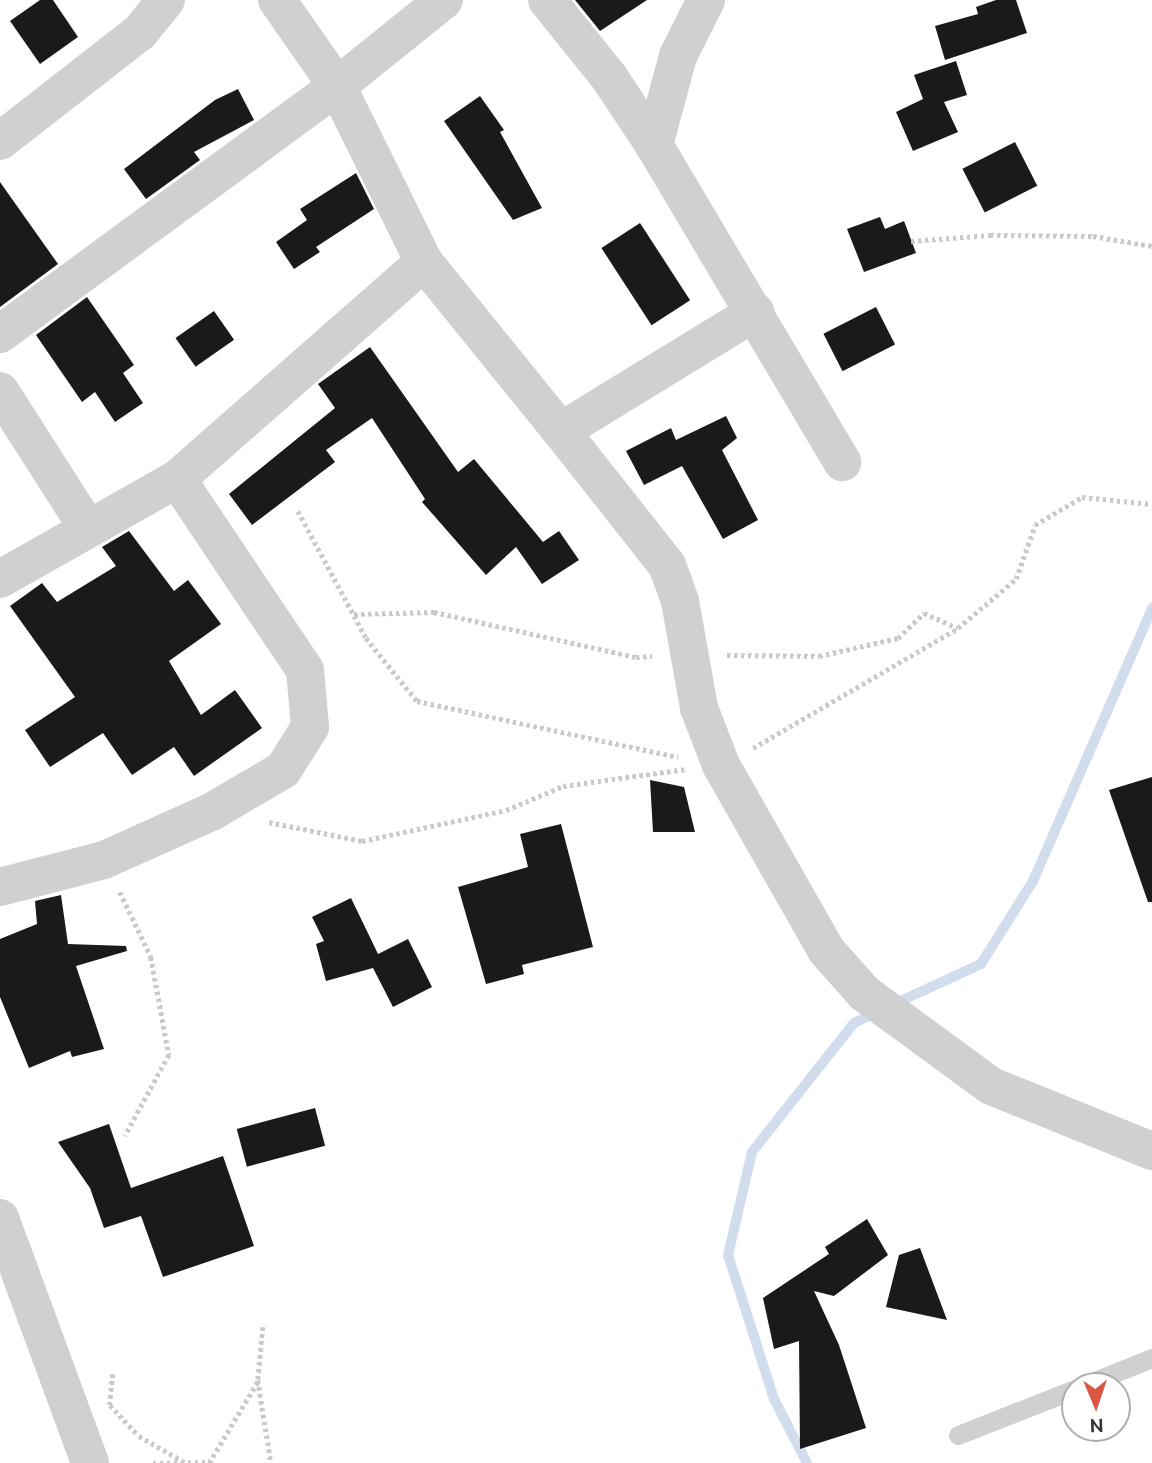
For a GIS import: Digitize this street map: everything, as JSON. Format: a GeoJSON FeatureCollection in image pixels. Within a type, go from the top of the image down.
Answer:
{"type":"FeatureCollection","features":[{"type":"Feature","properties":{"kind":"street"},"geometry":{"type":"LineString","coordinates":[[0,141],[140,32],[166,0]]}},
{"type":"Feature","properties":{"kind":"street"},"geometry":{"type":"LineString","coordinates":[[277,0],[337,86],[424,262],[667,565],[680,601],[699,708],[721,765],[792,895],[827,950],[864,993],[991,1086],[1152,1151]]}},
{"type":"Feature","properties":{"kind":"street"},"geometry":{"type":"LineString","coordinates":[[0,334],[337,86],[444,0]]}},
{"type":"Feature","properties":{"kind":"street"},"geometry":{"type":"LineString","coordinates":[[547,0],[609,77],[654,145],[842,463]]}},
{"type":"Feature","properties":{"kind":"street"},"geometry":{"type":"LineString","coordinates":[[654,145],[678,56],[706,0]]}},
{"type":"Feature","properties":{"kind":"street"},"geometry":{"type":"LineString","coordinates":[[0,579],[87,527],[177,479],[424,262]]}},
{"type":"Feature","properties":{"kind":"street"},"geometry":{"type":"LineString","coordinates":[[561,431],[755,312]]}},
{"type":"Feature","properties":{"kind":"street"},"geometry":{"type":"LineString","coordinates":[[0,391],[87,527]]}},
{"type":"Feature","properties":{"kind":"street"},"geometry":{"type":"LineString","coordinates":[[0,887],[104,860],[213,811],[283,771],[310,727],[305,670],[177,479]]}},
{"type":"Feature","properties":{"kind":"street"},"geometry":{"type":"LineString","coordinates":[[0,1218],[90,1463]]}},
{"type":"Feature","properties":{"kind":"lane"},"geometry":{"type":"LineString","coordinates":[[1118,1372],[1152,1359]]}},
{"type":"Feature","properties":{"kind":"lane"},"geometry":{"type":"LineString","coordinates":[[958,1435],[1061,1395]]}},
{"type":"Feature","properties":{"kind":"path"},"geometry":{"type":"LineString","coordinates":[[911,241],[990,235],[1093,236],[1152,246]]}},
{"type":"Feature","properties":{"kind":"path"},"geometry":{"type":"LineString","coordinates":[[267,822],[362,841],[506,810],[563,786],[721,765],[825,710],[958,628],[1016,579],[1035,525],[1082,498],[1152,504]]}},
{"type":"Feature","properties":{"kind":"path"},"geometry":{"type":"LineString","coordinates":[[298,511],[366,638],[417,701],[561,736],[721,765]]}},
{"type":"Feature","properties":{"kind":"path"},"geometry":{"type":"LineString","coordinates":[[354,614],[434,612],[636,657],[819,656],[898,638],[924,613],[958,628]]}},
{"type":"Feature","properties":{"kind":"path"},"geometry":{"type":"LineString","coordinates":[[104,860],[151,957],[169,1055],[125,1136]]}},
{"type":"Feature","properties":{"kind":"path"},"geometry":{"type":"LineString","coordinates":[[263,1327],[258,1380],[271,1463]]}},
{"type":"Feature","properties":{"kind":"path"},"geometry":{"type":"LineString","coordinates":[[113,1374],[110,1405],[139,1436],[185,1463]]}},
{"type":"Feature","properties":{"kind":"path"},"geometry":{"type":"LineString","coordinates":[[153,1463],[210,1462],[258,1380]]}},
{"type":"Feature","properties":{"kind":"building"},"geometry":{"type":"Polygon","coordinates":[[[40,0],[53,0],[78,37],[40,64],[10,21],[40,0]]]}},
{"type":"Feature","properties":{"kind":"building"},"geometry":{"type":"Polygon","coordinates":[[[575,0],[647,0],[600,31],[575,0]]]}},
{"type":"Feature","properties":{"kind":"building"},"geometry":{"type":"Polygon","coordinates":[[[996,0],[1016,0],[1027,33],[945,60],[935,26],[978,14],[976,7],[996,0]]]}},
{"type":"Feature","properties":{"kind":"building"},"geometry":{"type":"Polygon","coordinates":[[[956,61],[967,95],[944,102],[958,132],[913,151],[896,112],[923,99],[914,75],[956,61]]]}},
{"type":"Feature","properties":{"kind":"building"},"geometry":{"type":"Polygon","coordinates":[[[238,89],[254,120],[194,152],[200,160],[146,199],[124,169],[215,100],[238,89]]]}},
{"type":"Feature","properties":{"kind":"building"},"geometry":{"type":"Polygon","coordinates":[[[480,96],[504,130],[500,132],[542,208],[513,220],[444,121],[480,96]]]}},
{"type":"Feature","properties":{"kind":"building"},"geometry":{"type":"Polygon","coordinates":[[[1015,142],[1037,186],[985,212],[962,169],[1015,142]]]}},
{"type":"Feature","properties":{"kind":"building"},"geometry":{"type":"Polygon","coordinates":[[[356,173],[374,209],[316,247],[320,252],[294,269],[276,242],[307,220],[300,209],[356,173]]]}},
{"type":"Feature","properties":{"kind":"building"},"geometry":{"type":"Polygon","coordinates":[[[0,182],[58,264],[0,307],[0,182]]]}},
{"type":"Feature","properties":{"kind":"building"},"geometry":{"type":"Polygon","coordinates":[[[880,217],[885,229],[904,221],[916,253],[864,272],[847,229],[880,217]]]}},
{"type":"Feature","properties":{"kind":"building"},"geometry":{"type":"Polygon","coordinates":[[[640,223],[690,300],[652,325],[601,248],[640,223]]]}},
{"type":"Feature","properties":{"kind":"building"},"geometry":{"type":"Polygon","coordinates":[[[87,297],[134,365],[123,373],[143,403],[115,422],[95,392],[82,402],[36,335],[87,297]]]}},
{"type":"Feature","properties":{"kind":"building"},"geometry":{"type":"Polygon","coordinates":[[[876,307],[895,344],[842,371],[823,334],[876,307]]]}},
{"type":"Feature","properties":{"kind":"building"},"geometry":{"type":"Polygon","coordinates":[[[214,311],[234,340],[196,367],[175,338],[214,311]]]}},
{"type":"Feature","properties":{"kind":"building"},"geometry":{"type":"Polygon","coordinates":[[[370,347],[458,472],[474,459],[543,542],[559,531],[579,560],[542,584],[516,547],[486,575],[422,502],[425,499],[372,418],[326,450],[335,462],[252,525],[229,494],[335,408],[318,384],[370,347]]]}},
{"type":"Feature","properties":{"kind":"building"},"geometry":{"type":"Polygon","coordinates":[[[726,416],[737,438],[722,450],[758,520],[723,539],[682,466],[644,485],[626,451],[671,428],[676,440],[726,416]]]}},
{"type":"Feature","properties":{"kind":"building"},"geometry":{"type":"Polygon","coordinates":[[[129,531],[174,591],[188,580],[221,624],[169,661],[201,715],[235,690],[262,728],[194,776],[174,747],[132,775],[103,733],[50,767],[25,730],[75,697],[10,606],[42,583],[57,602],[116,566],[102,547],[129,531]]]}},
{"type":"Feature","properties":{"kind":"building"},"geometry":{"type":"Polygon","coordinates":[[[1152,777],[1152,902],[1148,902],[1109,790],[1152,777]]]}},
{"type":"Feature","properties":{"kind":"building"},"geometry":{"type":"Polygon","coordinates":[[[650,780],[684,787],[695,832],[653,832],[650,780]]]}},
{"type":"Feature","properties":{"kind":"building"},"geometry":{"type":"Polygon","coordinates":[[[561,824],[593,947],[522,965],[524,974],[486,984],[458,887],[528,867],[520,834],[561,824]]]}},
{"type":"Feature","properties":{"kind":"building"},"geometry":{"type":"Polygon","coordinates":[[[61,895],[68,944],[126,946],[127,951],[76,966],[104,1049],[72,1057],[70,1051],[29,1068],[0,997],[0,939],[37,924],[35,901],[61,895]]]}},
{"type":"Feature","properties":{"kind":"building"},"geometry":{"type":"Polygon","coordinates":[[[351,898],[378,954],[408,939],[432,987],[393,1007],[373,968],[326,981],[316,944],[324,941],[312,917],[351,898]]]}},
{"type":"Feature","properties":{"kind":"building"},"geometry":{"type":"Polygon","coordinates":[[[315,1108],[325,1146],[247,1167],[237,1129],[315,1108]]]}},
{"type":"Feature","properties":{"kind":"building"},"geometry":{"type":"Polygon","coordinates":[[[109,1124],[131,1188],[223,1156],[254,1246],[163,1277],[141,1216],[104,1228],[90,1188],[58,1142],[109,1124]]]}},
{"type":"Feature","properties":{"kind":"building"},"geometry":{"type":"Polygon","coordinates":[[[867,1219],[888,1255],[834,1296],[814,1291],[839,1345],[866,1428],[800,1449],[799,1341],[774,1349],[763,1298],[829,1254],[825,1247],[867,1219]]]}},
{"type":"Feature","properties":{"kind":"building"},"geometry":{"type":"Polygon","coordinates":[[[920,1248],[947,1320],[886,1307],[899,1255],[920,1248]]]}},
{"type":"Feature","properties":{"kind":"waterway"},"geometry":{"type":"LineString","coordinates":[[894,1004],[981,964],[1033,881],[1152,608]]}},
{"type":"Feature","properties":{"kind":"waterway"},"geometry":{"type":"LineString","coordinates":[[807,1463],[774,1399],[728,1255],[752,1152],[854,1023],[877,1012]]}}]}
